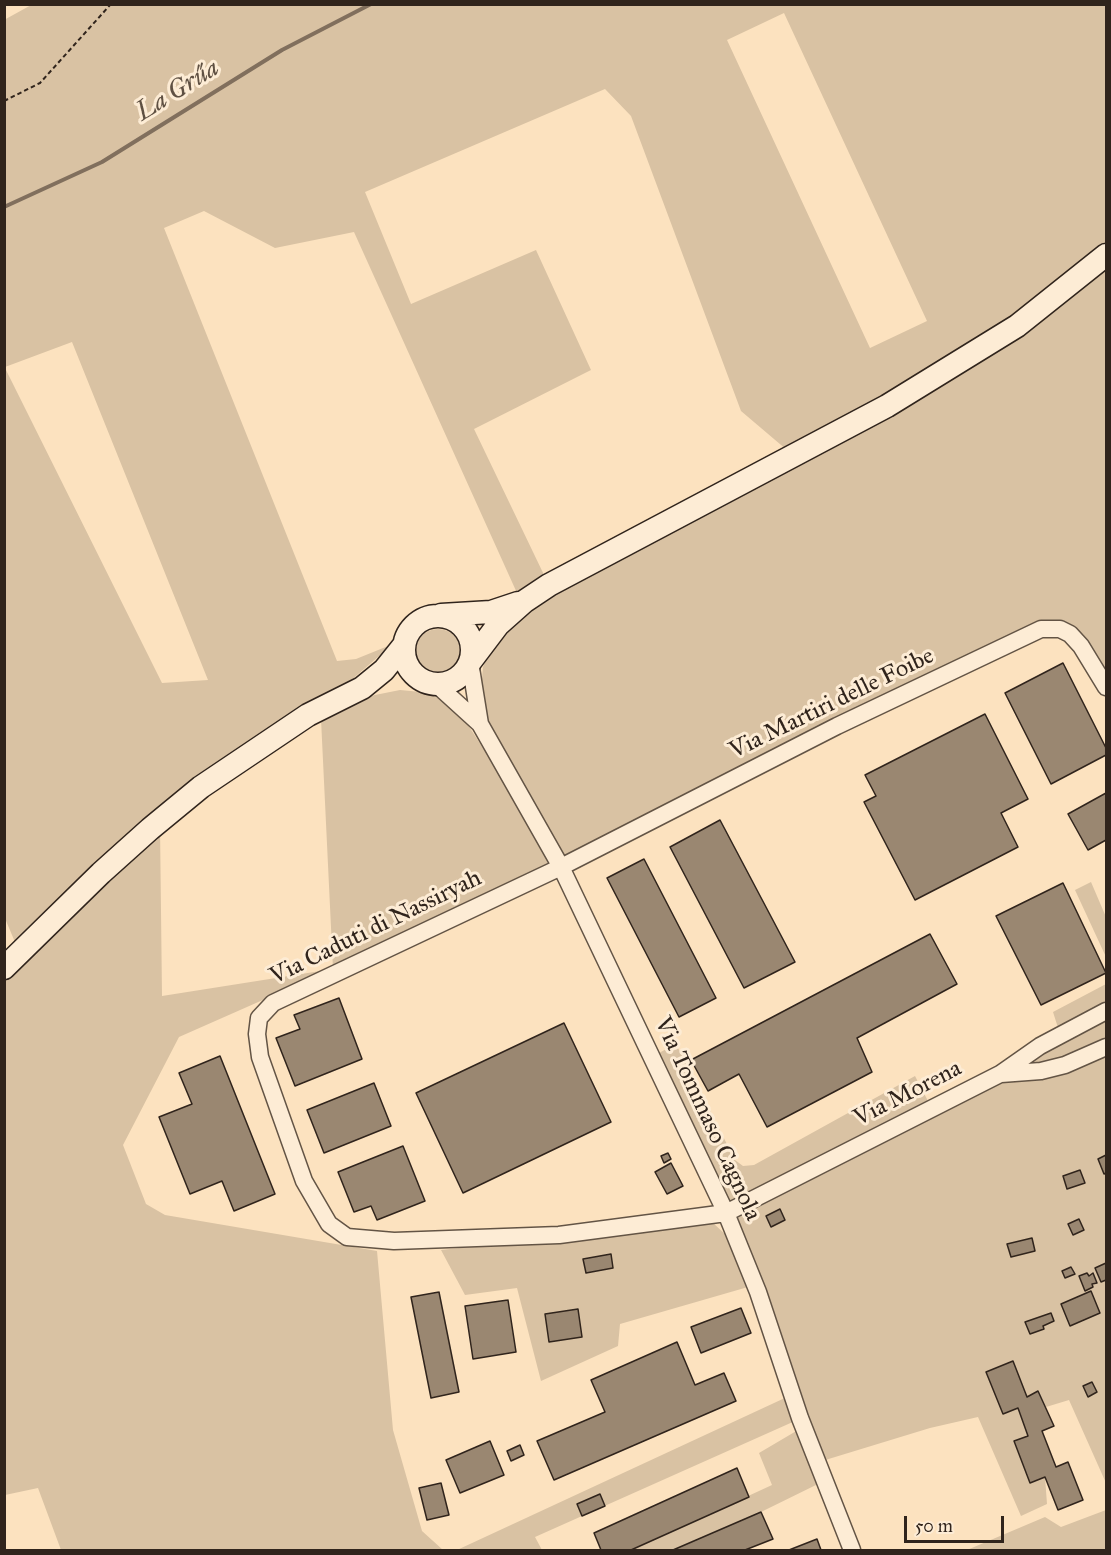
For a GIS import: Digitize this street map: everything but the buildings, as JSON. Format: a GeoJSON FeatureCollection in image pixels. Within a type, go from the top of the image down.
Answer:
{"type":"FeatureCollection","features":[{"type":"Feature","properties":{"kind":"main road"},"geometry":{"type":"LineString","coordinates":[[362,688],[392,681],[449,683],[461,676],[498,625],[525,601],[549,585],[887,406],[1017,326],[1107,255]]}},
{"type":"Feature","properties":{"kind":"main road"},"geometry":{"type":"LineString","coordinates":[[4,968],[101,873],[201,788],[308,715],[362,688],[384,670],[404,645],[410,631],[420,621],[439,615],[491,612],[525,601]]}},
{"type":"Feature","properties":{"kind":"main road"},"geometry":{"type":"LineString","coordinates":[[439,615],[453,619],[464,628],[472,643],[470,662]]}},
{"type":"Feature","properties":{"kind":"main road"},"geometry":{"type":"LineString","coordinates":[[404,645],[405,660],[410,671],[426,683],[436,684]]}},
{"type":"Feature","properties":{"kind":"street","name":"Via Martiri delle Foibe"},"geometry":{"type":"LineString","coordinates":[[561,867],[837,726],[1041,629],[1060,629],[1070,634],[1081,646],[1107,687]]}},
{"type":"Feature","properties":{"kind":"street","name":"Via Tommaso Cagnola"},"geometry":{"type":"LineString","coordinates":[[470,662],[480,724]]}},
{"type":"Feature","properties":{"kind":"street","name":"Via Tommaso Cagnola"},"geometry":{"type":"LineString","coordinates":[[436,684],[480,724],[561,867],[726,1213],[758,1292],[800,1418],[852,1551]]}},
{"type":"Feature","properties":{"kind":"street","name":"Via Caduti di Nassiryah"},"geometry":{"type":"LineString","coordinates":[[561,867],[273,1003],[259,1018],[257,1034],[260,1057],[304,1181],[329,1224],[347,1237],[394,1241],[560,1235],[726,1213]]}},
{"type":"Feature","properties":{"kind":"street","name":"Via Morena"},"geometry":{"type":"LineString","coordinates":[[726,1213],[1000,1074],[1040,1046],[1107,1011]]}},
{"type":"Feature","properties":{"kind":"street"},"geometry":{"type":"LineString","coordinates":[[1000,1074],[1041,1071],[1065,1065],[1107,1047]]}},
{"type":"Feature","properties":{"kind":"path"},"geometry":{"type":"LineString","coordinates":[[4,101],[40,83],[111,4]]}},
{"type":"Feature","properties":{"kind":"shaded area"},"geometry":{"type":"Polygon","coordinates":[[[33,4],[1106,5],[1106,255],[794,456],[741,411],[631,116],[605,89],[365,192],[411,304],[536,250],[591,370],[474,429],[545,577],[517,593],[354,232],[275,248],[204,211],[164,228],[337,661],[356,659],[393,644],[342,688],[263,741],[20,954],[4,916],[5,368],[162,683],[208,680],[72,342],[5,367],[4,20],[33,4]],[[784,13],[727,40],[870,348],[927,321],[784,13]]]}},
{"type":"Feature","properties":{"kind":"shaded area"},"geometry":{"type":"Polygon","coordinates":[[[1106,262],[1106,685],[1062,625],[560,861],[487,720],[481,689],[483,667],[493,643],[527,608],[1106,262]]]}},
{"type":"Feature","properties":{"kind":"shaded area"},"geometry":{"type":"Polygon","coordinates":[[[438,629],[454,636],[461,652],[454,668],[438,675],[422,668],[415,652],[422,636],[438,629]]]}},
{"type":"Feature","properties":{"kind":"shaded area"},"geometry":{"type":"Polygon","coordinates":[[[400,690],[421,692],[438,698],[468,725],[557,862],[333,969],[321,719],[365,697],[400,690]]]}},
{"type":"Feature","properties":{"kind":"shaded area"},"geometry":{"type":"Polygon","coordinates":[[[160,826],[162,996],[333,969],[179,1037],[123,1145],[146,1204],[165,1215],[377,1251],[393,1430],[422,1531],[443,1550],[61,1550],[38,1488],[5,1495],[5,981],[160,826]]]}},
{"type":"Feature","properties":{"kind":"shaded area"},"geometry":{"type":"Polygon","coordinates":[[[1091,882],[1106,917],[1106,957],[1075,890],[1091,882]]]}},
{"type":"Feature","properties":{"kind":"shaded area"},"geometry":{"type":"Polygon","coordinates":[[[1106,984],[1106,1008],[1060,1034],[1053,1012],[1106,984]]]}},
{"type":"Feature","properties":{"kind":"shaded area"},"geometry":{"type":"Polygon","coordinates":[[[1106,1016],[1106,1043],[1060,1063],[1014,1071],[1106,1016]]]}},
{"type":"Feature","properties":{"kind":"shaded area"},"geometry":{"type":"Polygon","coordinates":[[[676,1044],[735,1160],[743,1166],[754,1165],[915,1076],[929,1103],[728,1205],[655,1055],[676,1044]]]}},
{"type":"Feature","properties":{"kind":"shaded area"},"geometry":{"type":"Polygon","coordinates":[[[1106,1054],[1106,1483],[1069,1400],[1046,1407],[1038,1391],[1027,1397],[1013,1361],[986,1372],[1003,1414],[1018,1408],[1028,1436],[1014,1442],[1030,1483],[1045,1477],[1047,1504],[1021,1516],[978,1417],[930,1428],[822,1461],[733,1215],[1004,1077],[1106,1054]]]}},
{"type":"Feature","properties":{"kind":"shaded area"},"geometry":{"type":"Polygon","coordinates":[[[711,1221],[728,1237],[748,1287],[620,1324],[618,1346],[541,1381],[517,1288],[465,1295],[441,1250],[711,1221]]]}},
{"type":"Feature","properties":{"kind":"shaded area"},"geometry":{"type":"Polygon","coordinates":[[[787,1397],[795,1421],[535,1537],[542,1550],[457,1550],[787,1397]]]}},
{"type":"Feature","properties":{"kind":"shaded area"},"geometry":{"type":"Polygon","coordinates":[[[798,1430],[820,1483],[761,1512],[673,1550],[631,1550],[772,1485],[759,1453],[798,1430]]]}},
{"type":"Feature","properties":{"kind":"shaded area"},"geometry":{"type":"Polygon","coordinates":[[[1106,1510],[1106,1550],[967,1550],[1045,1517],[1061,1527],[1106,1510]]]}},
{"type":"Feature","properties":{"kind":"waterway","name":"La Grűa"},"geometry":{"type":"LineString","coordinates":[[4,207],[102,162],[282,50],[371,4]]}}]}
